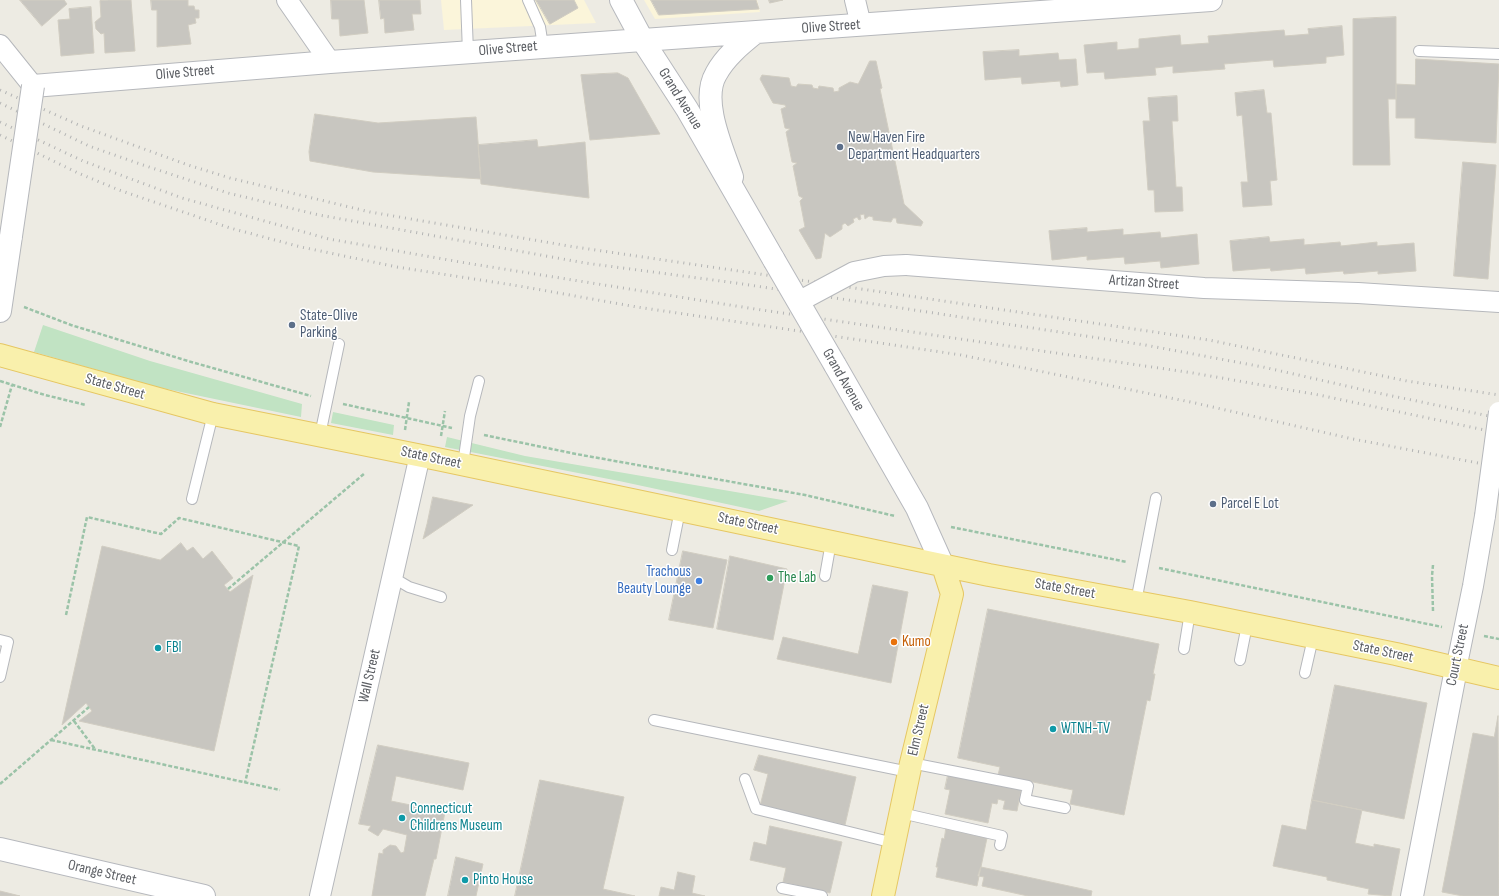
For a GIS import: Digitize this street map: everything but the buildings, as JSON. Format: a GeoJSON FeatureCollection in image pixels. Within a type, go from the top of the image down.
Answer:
{"type":"FeatureCollection","features":[{"type":"Feature","properties":{"kind":"main road","name":"State Street"},"geometry":{"type":"LineString","coordinates":[[0,355],[213,414],[420,455],[943,566],[1190,612],[1247,625],[1396,654],[1499,678]]}},
{"type":"Feature","properties":{"kind":"main road","name":"Elm Street"},"geometry":{"type":"LineString","coordinates":[[883,896],[910,768],[952,594],[943,566]]}},
{"type":"Feature","properties":{"kind":"street"},"geometry":{"type":"LineString","coordinates":[[287,0],[330,62]]}},
{"type":"Feature","properties":{"kind":"street","name":"Grand Avenue"},"geometry":{"type":"LineString","coordinates":[[621,0],[643,41],[687,109],[852,395],[924,522],[943,566]]}},
{"type":"Feature","properties":{"kind":"street"},"geometry":{"type":"LineString","coordinates":[[855,0],[861,25]]}},
{"type":"Feature","properties":{"kind":"street","name":"Olive Street"},"geometry":{"type":"LineString","coordinates":[[33,86],[543,46],[643,41],[1211,0]]}},
{"type":"Feature","properties":{"kind":"street","name":"Grand Avenue"},"geometry":{"type":"LineString","coordinates":[[738,198],[712,114],[711,87],[716,74],[729,57],[756,32]]}},
{"type":"Feature","properties":{"kind":"street"},"geometry":{"type":"LineString","coordinates":[[0,45],[33,86],[0,311]]}},
{"type":"Feature","properties":{"kind":"street","name":"Artizan Street"},"geometry":{"type":"LineString","coordinates":[[798,302],[854,272],[884,266],[906,266],[1204,288],[1358,293],[1499,302]]}},
{"type":"Feature","properties":{"kind":"street","name":"Court Street"},"geometry":{"type":"LineString","coordinates":[[1412,896],[1464,632],[1485,516],[1499,412]]}},
{"type":"Feature","properties":{"kind":"street","name":"Wall Street"},"geometry":{"type":"LineString","coordinates":[[320,896],[420,455]]}},
{"type":"Feature","properties":{"kind":"street","name":"Orange Street"},"geometry":{"type":"LineString","coordinates":[[0,849],[204,896]]}},
{"type":"Feature","properties":{"kind":"lane"},"geometry":{"type":"LineString","coordinates":[[466,0],[468,52]]}},
{"type":"Feature","properties":{"kind":"lane"},"geometry":{"type":"LineString","coordinates":[[528,0],[540,27],[543,46]]}},
{"type":"Feature","properties":{"kind":"lane"},"geometry":{"type":"LineString","coordinates":[[1419,51],[1499,54]]}},
{"type":"Feature","properties":{"kind":"lane"},"geometry":{"type":"LineString","coordinates":[[320,435],[326,400],[339,344]]}},
{"type":"Feature","properties":{"kind":"lane"},"geometry":{"type":"LineString","coordinates":[[462,464],[470,416],[479,381]]}},
{"type":"Feature","properties":{"kind":"lane"},"geometry":{"type":"LineString","coordinates":[[192,499],[213,414]]}},
{"type":"Feature","properties":{"kind":"lane"},"geometry":{"type":"LineString","coordinates":[[1136,602],[1156,498]]}},
{"type":"Feature","properties":{"kind":"lane"},"geometry":{"type":"LineString","coordinates":[[672,550],[680,510]]}},
{"type":"Feature","properties":{"kind":"lane"},"geometry":{"type":"LineString","coordinates":[[825,576],[831,542]]}},
{"type":"Feature","properties":{"kind":"lane"},"geometry":{"type":"LineString","coordinates":[[392,577],[408,586],[441,597]]}},
{"type":"Feature","properties":{"kind":"lane"},"geometry":{"type":"LineString","coordinates":[[1184,649],[1190,612]]}},
{"type":"Feature","properties":{"kind":"lane"},"geometry":{"type":"LineString","coordinates":[[1240,660],[1247,625]]}},
{"type":"Feature","properties":{"kind":"lane"},"geometry":{"type":"LineString","coordinates":[[1304,673],[1313,638]]}},
{"type":"Feature","properties":{"kind":"lane"},"geometry":{"type":"LineString","coordinates":[[0,640],[8,642],[0,677]]}},
{"type":"Feature","properties":{"kind":"lane"},"geometry":{"type":"LineString","coordinates":[[654,720],[910,768],[1028,786],[1025,800],[1065,808]]}},
{"type":"Feature","properties":{"kind":"lane"},"geometry":{"type":"LineString","coordinates":[[745,779],[756,809],[894,843]]}},
{"type":"Feature","properties":{"kind":"lane"},"geometry":{"type":"LineString","coordinates":[[901,813],[1002,836],[1000,845]]}},
{"type":"Feature","properties":{"kind":"lane"},"geometry":{"type":"LineString","coordinates":[[782,888],[822,896]]}},
{"type":"Feature","properties":{"kind":"path"},"geometry":{"type":"LineString","coordinates":[[36,312],[71,325],[188,361],[326,400],[406,419],[576,454],[805,495],[924,522],[1143,565],[1464,632]]}},
{"type":"Feature","properties":{"kind":"path"},"geometry":{"type":"LineString","coordinates":[[0,428],[12,385]]}},
{"type":"Feature","properties":{"kind":"path"},"geometry":{"type":"LineString","coordinates":[[404,435],[409,402]]}},
{"type":"Feature","properties":{"kind":"path"},"geometry":{"type":"LineString","coordinates":[[440,438],[445,411]]}},
{"type":"Feature","properties":{"kind":"path"},"geometry":{"type":"LineString","coordinates":[[228,589],[365,473]]}},
{"type":"Feature","properties":{"kind":"path"},"geometry":{"type":"LineString","coordinates":[[66,615],[87,517],[161,534],[179,518],[299,546],[245,783]]}},
{"type":"Feature","properties":{"kind":"path"},"geometry":{"type":"LineString","coordinates":[[1433,565],[1433,611]]}},
{"type":"Feature","properties":{"kind":"path"},"geometry":{"type":"LineString","coordinates":[[0,784],[89,707]]}},
{"type":"Feature","properties":{"kind":"path"},"geometry":{"type":"LineString","coordinates":[[74,721],[96,750]]}},
{"type":"Feature","properties":{"kind":"path"},"geometry":{"type":"LineString","coordinates":[[51,740],[280,790]]}},
{"type":"Feature","properties":{"kind":"shaded area"},"geometry":{"type":"Polygon","coordinates":[[[441,0],[584,0],[596,23],[444,30],[441,0]]]}},
{"type":"Feature","properties":{"kind":"shaded area"},"geometry":{"type":"Polygon","coordinates":[[[644,0],[757,0],[760,12],[655,19],[644,0]]]}},
{"type":"Feature","properties":{"kind":"green space"},"geometry":{"type":"Polygon","coordinates":[[[43,325],[150,361],[302,404],[301,417],[157,387],[34,352],[43,325]]]}},
{"type":"Feature","properties":{"kind":"green space"},"geometry":{"type":"Polygon","coordinates":[[[333,412],[394,425],[393,435],[331,423],[333,412]]]}},
{"type":"Feature","properties":{"kind":"green space"},"geometry":{"type":"Polygon","coordinates":[[[447,437],[525,456],[788,501],[759,511],[619,481],[445,447],[447,437]]]}},
{"type":"Feature","properties":{"kind":"railway"},"geometry":{"type":"LineString","coordinates":[[0,90],[81,126],[188,165],[230,178],[370,212],[575,247],[1209,340],[1407,381],[1499,395]]}},
{"type":"Feature","properties":{"kind":"railway"},"geometry":{"type":"LineString","coordinates":[[0,103],[89,146],[140,164],[228,193],[319,215],[585,263],[736,283],[1145,345],[1263,367],[1373,392],[1499,418]]}},
{"type":"Feature","properties":{"kind":"railway"},"geometry":{"type":"LineString","coordinates":[[0,122],[83,161],[182,198],[329,239],[466,263],[755,309],[1193,373],[1319,395],[1499,433]]}},
{"type":"Feature","properties":{"kind":"railway"},"geometry":{"type":"LineString","coordinates":[[0,135],[78,173],[119,190],[230,228],[301,247],[397,267],[519,286],[637,307],[961,355],[1195,403],[1353,439],[1499,467]]}},
{"type":"Feature","properties":{"kind":"place","name":"New Haven Fire Department Headquarters"},"geometry":{"type":"Point","coordinates":[840,147]}},
{"type":"Feature","properties":{"kind":"place","name":"State-Olive Parking"},"geometry":{"type":"Point","coordinates":[292,325]}},
{"type":"Feature","properties":{"kind":"place","name":"Parcel E Lot"},"geometry":{"type":"Point","coordinates":[1213,504]}},
{"type":"Feature","properties":{"kind":"place","name":"The Lab"},"geometry":{"type":"Point","coordinates":[770,578]}},
{"type":"Feature","properties":{"kind":"place","name":"Trachous Beauty Lounge"},"geometry":{"type":"Point","coordinates":[699,581]}},
{"type":"Feature","properties":{"kind":"place","name":"Kumo"},"geometry":{"type":"Point","coordinates":[894,642]}},
{"type":"Feature","properties":{"kind":"place","name":"FBI"},"geometry":{"type":"Point","coordinates":[158,648]}},
{"type":"Feature","properties":{"kind":"place","name":"WTNH-TV"},"geometry":{"type":"Point","coordinates":[1053,729]}},
{"type":"Feature","properties":{"kind":"place","name":"Connecticut Childrens Museum"},"geometry":{"type":"Point","coordinates":[402,818]}},
{"type":"Feature","properties":{"kind":"place","name":"Pinto House"},"geometry":{"type":"Point","coordinates":[465,880]}}]}
